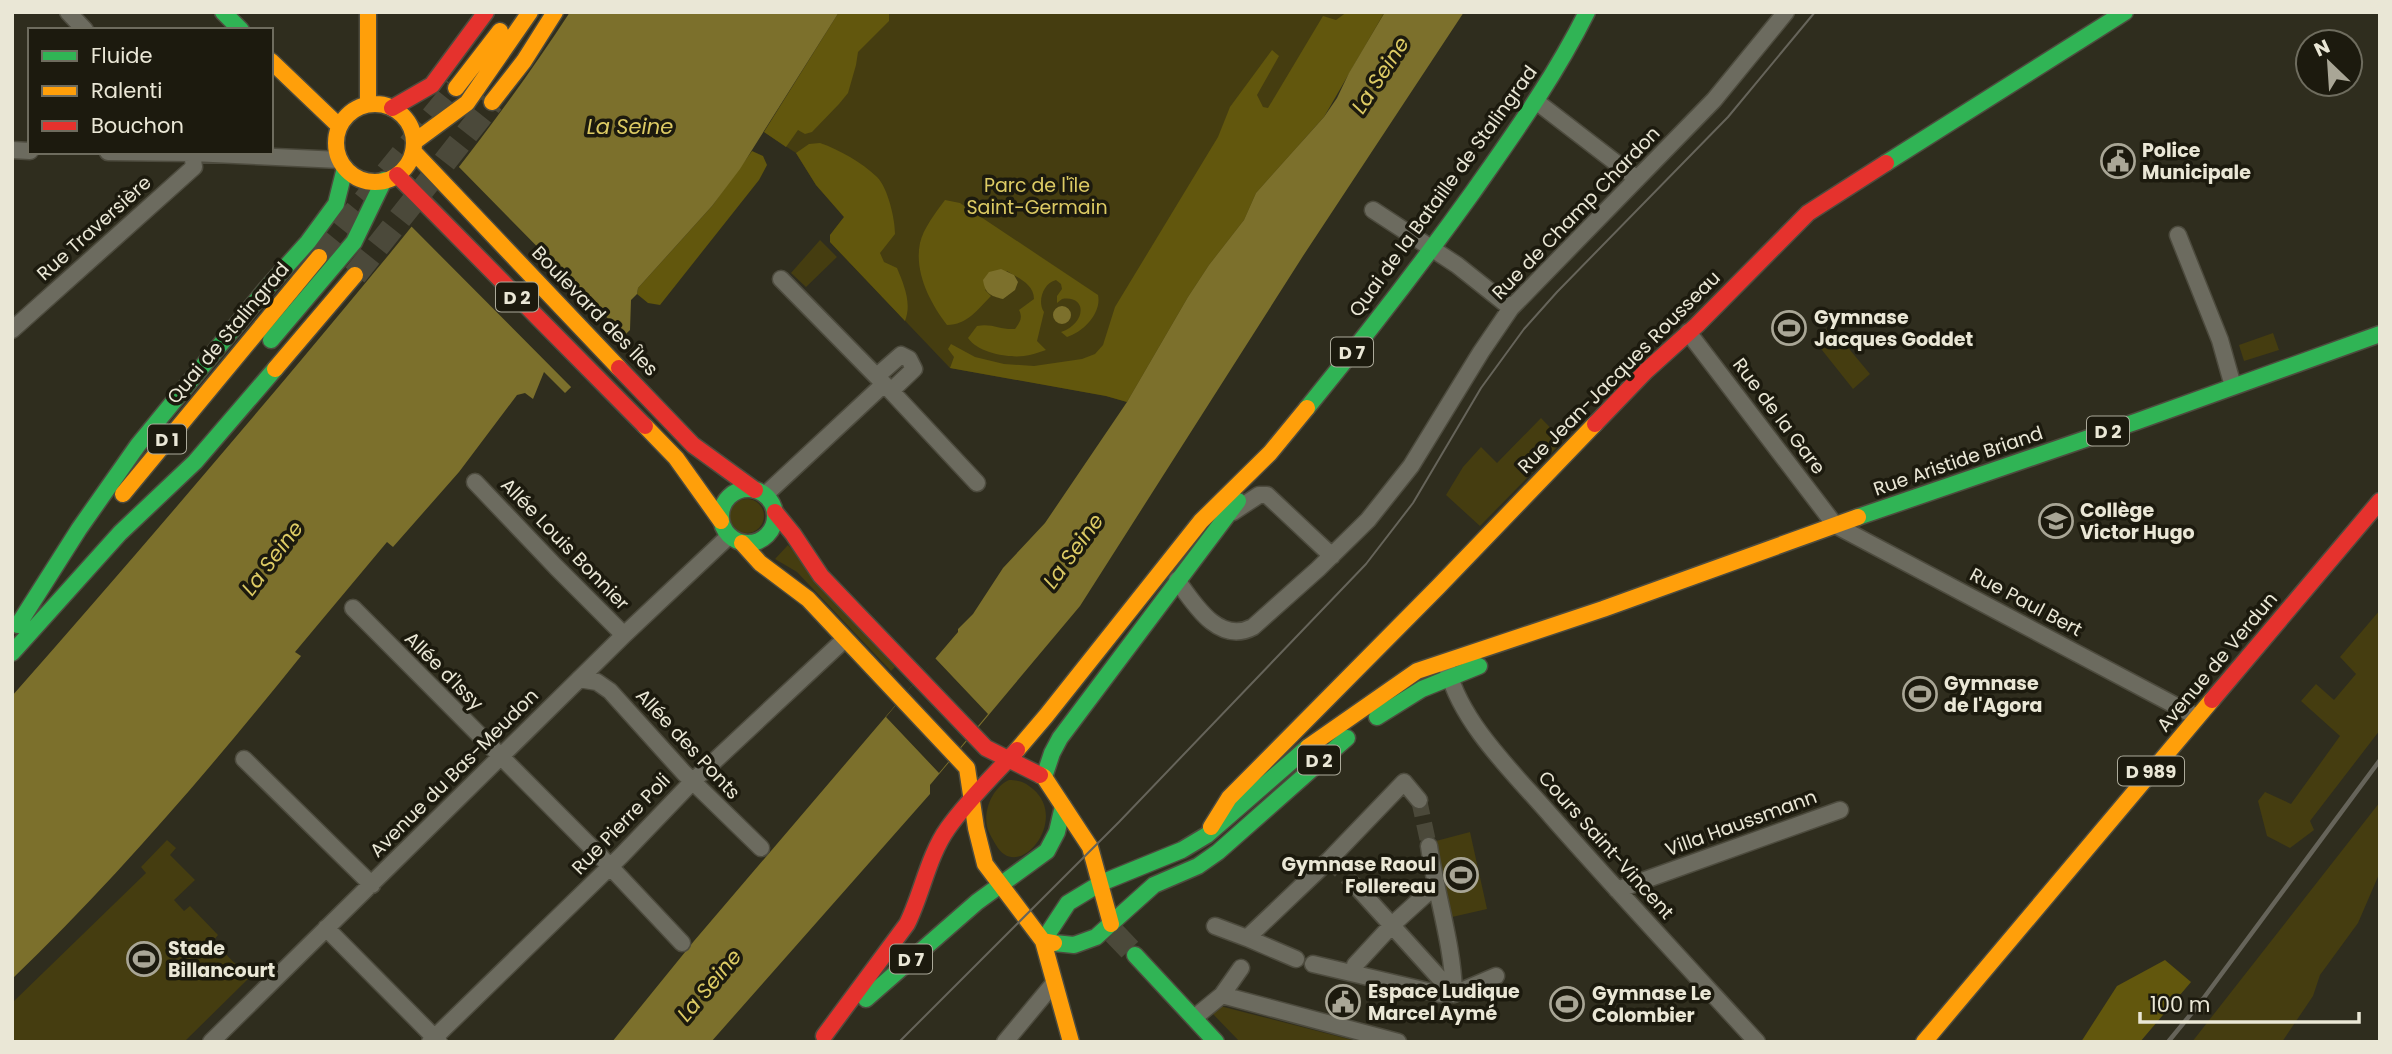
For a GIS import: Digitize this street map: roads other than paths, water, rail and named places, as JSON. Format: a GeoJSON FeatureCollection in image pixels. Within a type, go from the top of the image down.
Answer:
{"type":"FeatureCollection","features":[{"type":"Feature","properties":{"kind":"main road"},"geometry":{"type":"LineString","coordinates":[[223,12],[239,28]]}},
{"type":"Feature","properties":{"kind":"main road"},"geometry":{"type":"LineString","coordinates":[[368,12],[368,104]]}},
{"type":"Feature","properties":{"kind":"main road"},"geometry":{"type":"LineString","coordinates":[[392,108],[438,79],[486,12]]}},
{"type":"Feature","properties":{"kind":"main road"},"geometry":{"type":"LineString","coordinates":[[456,88],[512,12]]}},
{"type":"Feature","properties":{"kind":"main road"},"geometry":{"type":"LineString","coordinates":[[413,147],[408,122],[392,108],[381,104],[368,104],[357,108],[339,126],[336,137],[342,164],[363,180],[390,177],[404,168],[413,147],[467,103],[507,49],[530,12]]}},
{"type":"Feature","properties":{"kind":"main road"},"geometry":{"type":"LineString","coordinates":[[492,102],[524,61],[555,12]]}},
{"type":"Feature","properties":{"kind":"main road","name":"Quai de la Bataille de Stalingrad"},"geometry":{"type":"LineString","coordinates":[[1044,778],[1060,738],[1228,516],[1270,453],[1431,250],[1537,102],[1564,58],[1587,12]]}},
{"type":"Feature","properties":{"kind":"main road","name":"Rue Jean-Jacques Rousseau"},"geometry":{"type":"LineString","coordinates":[[1207,835],[1229,798],[1438,587],[1646,371],[1808,213],[2124,12]]}},
{"type":"Feature","properties":{"kind":"main road"},"geometry":{"type":"LineString","coordinates":[[273,63],[339,126]]}},
{"type":"Feature","properties":{"kind":"main road"},"geometry":{"type":"LineString","coordinates":[[438,79],[438,88],[444,98],[457,103],[467,103]]}},
{"type":"Feature","properties":{"kind":"main road","name":"Boulevard des Îles"},"geometry":{"type":"LineString","coordinates":[[413,147],[440,181],[693,445],[760,493]]}},
{"type":"Feature","properties":{"kind":"main road","name":"D 1"},"geometry":{"type":"LineString","coordinates":[[14,629],[138,445],[257,299],[308,242],[336,204],[342,164]]}},
{"type":"Feature","properties":{"kind":"main road","name":"D 1"},"geometry":{"type":"LineString","coordinates":[[120,533],[134,504],[336,266],[354,242],[390,177]]}},
{"type":"Feature","properties":{"kind":"main road","name":"D 2"},"geometry":{"type":"LineString","coordinates":[[390,177],[424,202],[676,458],[701,497],[721,521]]}},
{"type":"Feature","properties":{"kind":"main road"},"geometry":{"type":"LineString","coordinates":[[308,242],[321,239],[330,244],[337,256],[336,266]]}},
{"type":"Feature","properties":{"kind":"main road","name":"Quai de Stalingrad"},"geometry":{"type":"LineString","coordinates":[[14,629],[153,456],[319,257]]}},
{"type":"Feature","properties":{"kind":"main road","name":"D 1"},"geometry":{"type":"LineString","coordinates":[[12,653],[120,533],[195,462],[355,275]]}},
{"type":"Feature","properties":{"kind":"main road","name":"Rue Aristide Briand"},"geometry":{"type":"LineString","coordinates":[[1549,627],[1522,648],[1422,690],[1366,724],[1323,757],[1258,821],[1196,867],[1155,884],[1112,928],[1089,942],[1076,946],[1043,941],[1068,903],[1101,883],[1182,850],[1207,835],[1305,749],[1417,671],[2380,334]]}},
{"type":"Feature","properties":{"kind":"main road","name":"Quai de la Bataille de Stalingrad"},"geometry":{"type":"LineString","coordinates":[[1009,758],[1101,648],[1201,521],[1270,453]]}},
{"type":"Feature","properties":{"kind":"main road"},"geometry":{"type":"LineString","coordinates":[[1071,1042],[1043,941],[991,873],[982,855],[967,768],[808,599],[760,563],[735,539],[721,521],[720,512],[729,496],[746,489],[760,493],[771,503],[821,576],[986,748],[1044,778],[1090,847],[1112,928]]}},
{"type":"Feature","properties":{"kind":"main road","name":"Avenue de Verdun"},"geometry":{"type":"LineString","coordinates":[[1924,1042],[2380,501]]}},
{"type":"Feature","properties":{"kind":"main road"},"geometry":{"type":"LineString","coordinates":[[735,539],[752,543],[762,539],[770,532],[775,512]]}},
{"type":"Feature","properties":{"kind":"main road"},"geometry":{"type":"LineString","coordinates":[[822,1039],[907,924],[941,838],[1009,758]]}},
{"type":"Feature","properties":{"kind":"main road"},"geometry":{"type":"LineString","coordinates":[[1000,885],[1047,851],[1057,832],[1063,806]]}},
{"type":"Feature","properties":{"kind":"main road","name":"D 7"},"geometry":{"type":"LineString","coordinates":[[822,1039],[972,905],[1000,885]]}},
{"type":"Feature","properties":{"kind":"main road"},"geometry":{"type":"LineString","coordinates":[[1135,955],[1216,1042]]}},
{"type":"Feature","properties":{"kind":"street"},"geometry":{"type":"LineString","coordinates":[[68,12],[83,28]]}},
{"type":"Feature","properties":{"kind":"street","name":"Rue de Champ Chardon"},"geometry":{"type":"LineString","coordinates":[[1177,580],[1218,627],[1231,633],[1244,632],[1253,627],[1285,600],[1368,520],[1411,466],[1511,308],[1714,100],[1786,12]]}},
{"type":"Feature","properties":{"kind":"street"},"geometry":{"type":"LineString","coordinates":[[1537,102],[1637,179]]}},
{"type":"Feature","properties":{"kind":"street","name":"Rue Traversière"},"geometry":{"type":"LineString","coordinates":[[12,330],[194,167],[192,154]]}},
{"type":"Feature","properties":{"kind":"street"},"geometry":{"type":"LineString","coordinates":[[206,154],[342,164]]}},
{"type":"Feature","properties":{"kind":"street"},"geometry":{"type":"LineString","coordinates":[[1373,210],[1457,265],[1511,308]]}},
{"type":"Feature","properties":{"kind":"street"},"geometry":{"type":"LineString","coordinates":[[2178,235],[2220,340],[2233,386]]}},
{"type":"Feature","properties":{"kind":"street"},"geometry":{"type":"LineString","coordinates":[[781,279],[977,483]]}},
{"type":"Feature","properties":{"kind":"street","name":"Rue de la Gare"},"geometry":{"type":"LineString","coordinates":[[1688,332],[1835,525]]}},
{"type":"Feature","properties":{"kind":"street"},"geometry":{"type":"LineString","coordinates":[[760,493],[884,384]]}},
{"type":"Feature","properties":{"kind":"street","name":"Allée Louis Bonnier"},"geometry":{"type":"LineString","coordinates":[[475,482],[624,635]]}},
{"type":"Feature","properties":{"kind":"street"},"geometry":{"type":"LineString","coordinates":[[1228,516],[1259,495],[1267,495],[1332,556]]}},
{"type":"Feature","properties":{"kind":"street","name":"Rue Paul Bert"},"geometry":{"type":"LineString","coordinates":[[1835,525],[2197,717]]}},
{"type":"Feature","properties":{"kind":"street","name":"Avenue du Bas-Meudon"},"geometry":{"type":"LineString","coordinates":[[211,1042],[624,635],[735,539]]}},
{"type":"Feature","properties":{"kind":"street","name":"Allée d'Issy"},"geometry":{"type":"LineString","coordinates":[[353,608],[682,943]]}},
{"type":"Feature","properties":{"kind":"street","name":"Rue Pierre Poli"},"geometry":{"type":"LineString","coordinates":[[435,1040],[692,782],[845,639]]}},
{"type":"Feature","properties":{"kind":"street"},"geometry":{"type":"LineString","coordinates":[[607,652],[606,677],[610,691]]}},
{"type":"Feature","properties":{"kind":"street","name":"Cours Saint-Vincent"},"geometry":{"type":"LineString","coordinates":[[1446,661],[1454,690],[1485,741],[1617,891],[1757,1042]]}},
{"type":"Feature","properties":{"kind":"street","name":"Allée des Ponts"},"geometry":{"type":"LineString","coordinates":[[579,679],[597,682],[610,691],[692,782],[761,848]]}},
{"type":"Feature","properties":{"kind":"street"},"geometry":{"type":"LineString","coordinates":[[244,759],[372,885]]}},
{"type":"Feature","properties":{"kind":"street"},"geometry":{"type":"LineString","coordinates":[[1247,938],[1329,860],[1404,782],[1419,800]]}},
{"type":"Feature","properties":{"kind":"street","name":"Villa Haussmann"},"geometry":{"type":"LineString","coordinates":[[1617,891],[1840,810]]}},
{"type":"Feature","properties":{"kind":"street"},"geometry":{"type":"LineString","coordinates":[[1429,846],[1435,886],[1454,967],[1454,994]]}},
{"type":"Feature","properties":{"kind":"street"},"geometry":{"type":"LineString","coordinates":[[1361,971],[1392,926],[1435,886]]}},
{"type":"Feature","properties":{"kind":"street"},"geometry":{"type":"LineString","coordinates":[[1357,887],[1454,994]]}},
{"type":"Feature","properties":{"kind":"street"},"geometry":{"type":"LineString","coordinates":[[1215,926],[1296,959]]}},
{"type":"Feature","properties":{"kind":"street"},"geometry":{"type":"LineString","coordinates":[[326,928],[435,1040]]}},
{"type":"Feature","properties":{"kind":"street"},"geometry":{"type":"LineString","coordinates":[[1313,964],[1337,970],[1361,971],[1440,994],[1454,994],[1496,976]]}},
{"type":"Feature","properties":{"kind":"street"},"geometry":{"type":"LineString","coordinates":[[1194,1018],[1222,995],[1241,968]]}},
{"type":"Feature","properties":{"kind":"street"},"geometry":{"type":"LineString","coordinates":[[1005,1042],[1054,983]]}},
{"type":"Feature","properties":{"kind":"street"},"geometry":{"type":"LineString","coordinates":[[1222,995],[1398,1042]]}},
{"type":"Feature","properties":{"kind":"water","name":"La Seine"},"geometry":{"type":"Polygon","coordinates":[[[570,12],[839,12],[740,169],[712,206],[638,288],[637,294],[631,300],[630,330],[565,393],[544,372],[533,399],[525,393],[517,395],[459,472],[393,547],[387,542],[295,652],[301,656],[197,781],[88,902],[12,979],[12,696],[122,571],[407,232],[508,102],[570,12]]]}},
{"type":"Feature","properties":{"kind":"water","name":"La Seine"},"geometry":{"type":"Polygon","coordinates":[[[1385,12],[1464,12],[1303,256],[1080,606],[930,785],[930,794],[711,1042],[612,1042],[694,941],[973,614],[1003,568],[1045,523],[1127,402],[1209,265],[1244,220],[1256,193],[1324,117],[1337,98],[1385,12]]]}},
{"type":"Feature","properties":{"kind":"water"},"geometry":{"type":"Polygon","coordinates":[[[1001,269],[1014,275],[1018,282],[1015,290],[1003,299],[989,293],[983,280],[989,272],[1001,269]]]}},
{"type":"Feature","properties":{"kind":"water"},"geometry":{"type":"Polygon","coordinates":[[[1062,306],[1068,309],[1071,315],[1068,321],[1062,324],[1056,321],[1053,315],[1056,309],[1062,306]]]}},
{"type":"Feature","properties":{"kind":"tunnel"},"geometry":{"type":"LineString","coordinates":[[319,257],[456,88]]}},
{"type":"Feature","properties":{"kind":"tunnel"},"geometry":{"type":"LineString","coordinates":[[355,275],[492,102]]}},
{"type":"Feature","properties":{"kind":"tunnel"},"geometry":{"type":"LineString","coordinates":[[1419,800],[1429,846]]}},
{"type":"Feature","properties":{"kind":"tunnel"},"geometry":{"type":"LineString","coordinates":[[1329,860],[1357,887]]}},
{"type":"Feature","properties":{"kind":"tunnel"},"geometry":{"type":"LineString","coordinates":[[1114,933],[1135,955]]}},
{"type":"Feature","properties":{"kind":"tram line"},"geometry":{"type":"LineString","coordinates":[[899,1042],[1119,822],[1366,564],[1413,503],[1481,388],[1524,329],[1728,117],[1815,12]]}},
{"type":"Feature","properties":{"kind":"railway"},"geometry":{"type":"LineString","coordinates":[[2168,1042],[2200,1003],[2380,760]]}},
{"type":"Feature","properties":{"kind":"place","name":"Police Municipale"},"geometry":{"type":"Point","coordinates":[2118,161]}},
{"type":"Feature","properties":{"kind":"place","name":"Gymnase Jacques Goddet"},"geometry":{"type":"Point","coordinates":[1789,328]}},
{"type":"Feature","properties":{"kind":"place","name":"Collège Victor Hugo"},"geometry":{"type":"Point","coordinates":[2056,521]}},
{"type":"Feature","properties":{"kind":"place","name":"Gymnase de l'Agora"},"geometry":{"type":"Point","coordinates":[1920,694]}},
{"type":"Feature","properties":{"kind":"place","name":"Gymnase Raoul Follereau"},"geometry":{"type":"Point","coordinates":[1461,875]}},
{"type":"Feature","properties":{"kind":"place","name":"Stade Billancourt"},"geometry":{"type":"Point","coordinates":[144,959]}},
{"type":"Feature","properties":{"kind":"place","name":"Espace Ludique Marcel Aymé"},"geometry":{"type":"Point","coordinates":[1343,1002]}},
{"type":"Feature","properties":{"kind":"place","name":"Gymnase Le Colombier"},"geometry":{"type":"Point","coordinates":[1567,1004]}},
{"type":"Feature","properties":{"kind":"park label","name":"Parc de l'île Saint-Germain"},"geometry":{"type":"Point","coordinates":[1037,196]}}]}
